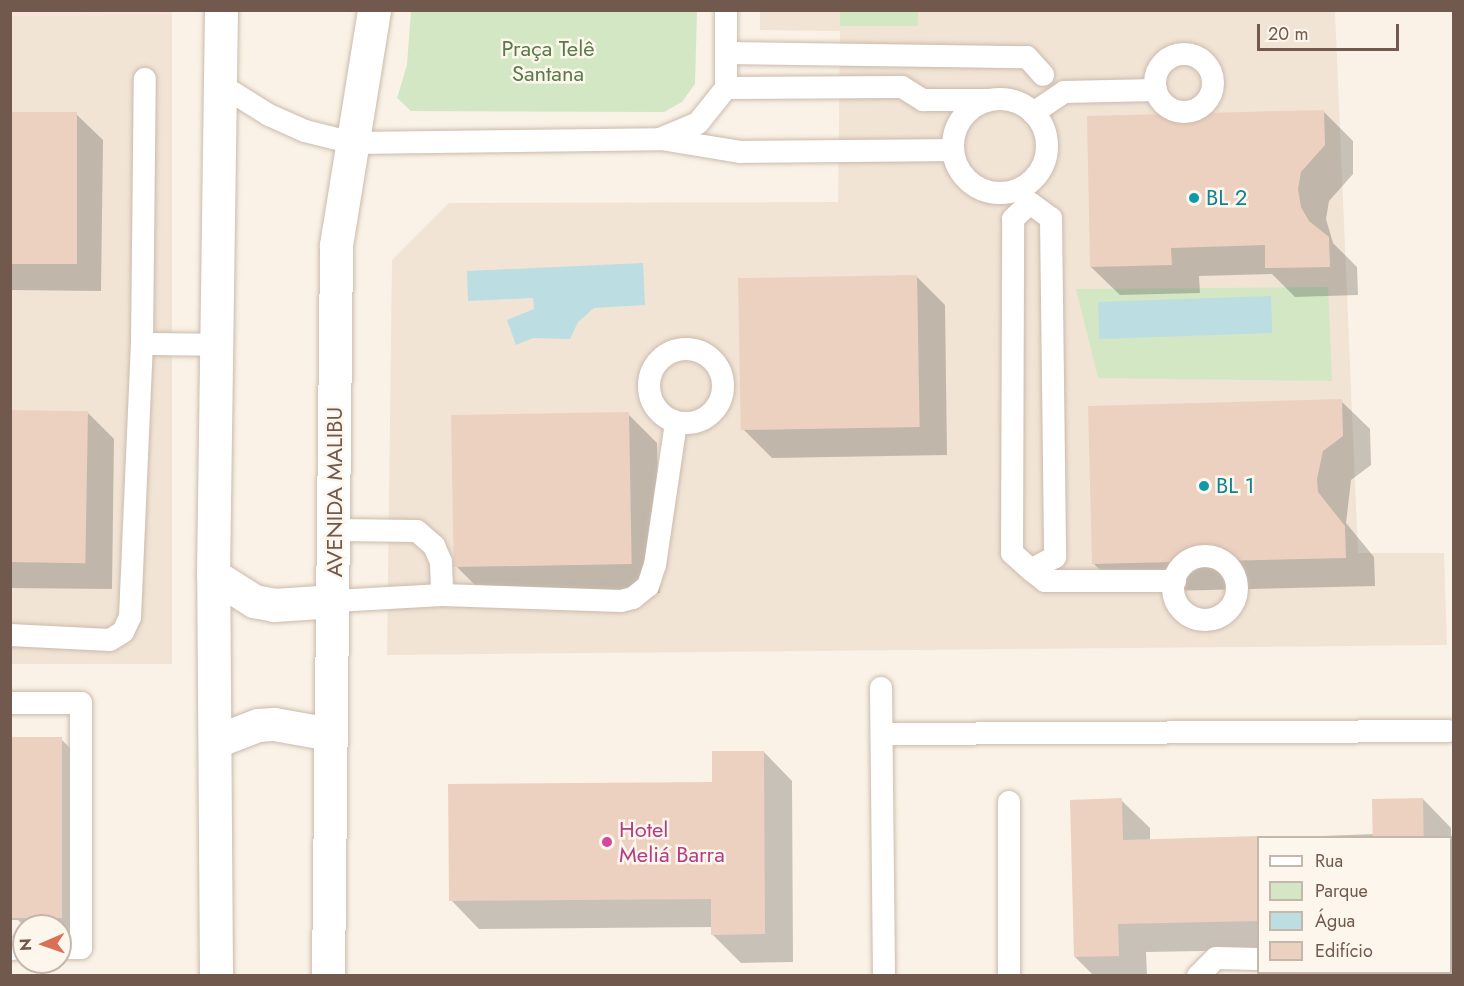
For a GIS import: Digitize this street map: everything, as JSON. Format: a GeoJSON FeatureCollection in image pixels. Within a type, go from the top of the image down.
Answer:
{"type":"FeatureCollection","features":[{"type":"Feature","properties":{"kind":"street"},"geometry":{"type":"LineString","coordinates":[[216,975],[213,575],[219,345],[221,10]]}},
{"type":"Feature","properties":{"kind":"street","name":"AVENIDA MALIBU"},"geometry":{"type":"LineString","coordinates":[[328,975],[330,734],[335,601],[336,245],[374,10]]}},
{"type":"Feature","properties":{"kind":"street"},"geometry":{"type":"LineString","coordinates":[[213,575],[254,601],[274,605],[335,601]]}},
{"type":"Feature","properties":{"kind":"street"},"geometry":{"type":"LineString","coordinates":[[216,741],[258,725],[274,724],[330,734]]}},
{"type":"Feature","properties":{"kind":"lane"},"geometry":{"type":"LineString","coordinates":[[660,139],[698,123],[726,88],[726,10]]}},
{"type":"Feature","properties":{"kind":"lane"},"geometry":{"type":"LineString","coordinates":[[726,52],[1027,57],[1043,75]]}},
{"type":"Feature","properties":{"kind":"lane"},"geometry":{"type":"LineString","coordinates":[[10,635],[110,640],[123,632],[130,617],[142,344],[145,79]]}},
{"type":"Feature","properties":{"kind":"lane"},"geometry":{"type":"LineString","coordinates":[[221,85],[269,115],[305,131],[354,143],[660,139],[740,152],[953,150]]}},
{"type":"Feature","properties":{"kind":"lane"},"geometry":{"type":"LineString","coordinates":[[726,88],[902,87],[923,100],[989,100],[1020,104],[1033,113],[1046,141],[1046,157],[1030,193],[1013,219],[1012,553],[1045,581],[1175,580]]}},
{"type":"Feature","properties":{"kind":"lane"},"geometry":{"type":"LineString","coordinates":[[1033,113],[1064,92],[1156,90]]}},
{"type":"Feature","properties":{"kind":"lane"},"geometry":{"type":"LineString","coordinates":[[989,100],[966,113],[958,125],[953,150],[960,171],[975,187],[1003,193],[1030,193],[1051,218],[1055,557],[1031,570]]}},
{"type":"Feature","properties":{"kind":"lane"},"geometry":{"type":"LineString","coordinates":[[142,344],[219,345]]}},
{"type":"Feature","properties":{"kind":"lane"},"geometry":{"type":"LineString","coordinates":[[335,601],[442,595],[621,601],[633,598],[648,586],[655,565],[676,423]]}},
{"type":"Feature","properties":{"kind":"lane"},"geometry":{"type":"LineString","coordinates":[[335,530],[417,531],[435,546],[441,562],[442,595]]}},
{"type":"Feature","properties":{"kind":"lane"},"geometry":{"type":"LineString","coordinates":[[881,688],[884,975]]}},
{"type":"Feature","properties":{"kind":"lane"},"geometry":{"type":"LineString","coordinates":[[10,703],[81,703],[81,948],[72,948]]}},
{"type":"Feature","properties":{"kind":"lane"},"geometry":{"type":"LineString","coordinates":[[882,734],[1448,731]]}},
{"type":"Feature","properties":{"kind":"lane"},"geometry":{"type":"LineString","coordinates":[[1009,802],[1009,975]]}},
{"type":"Feature","properties":{"kind":"lane"},"geometry":{"type":"LineString","coordinates":[[1198,975],[1216,958],[1257,959]]}},
{"type":"Feature","properties":{"kind":"shaded area"},"geometry":{"type":"Polygon","coordinates":[[[11,10],[172,11],[172,15],[10,16],[11,10]]]}},
{"type":"Feature","properties":{"kind":"shaded area"},"geometry":{"type":"Polygon","coordinates":[[[760,11],[1335,11],[1358,553],[1444,553],[1447,645],[387,655],[392,260],[449,203],[838,202],[840,31],[760,30],[760,11]]]}},
{"type":"Feature","properties":{"kind":"shaded area"},"geometry":{"type":"Polygon","coordinates":[[[10,15],[172,15],[172,664],[10,664],[10,15]]]}},
{"type":"Feature","properties":{"kind":"green space","name":"Praça Telê Santana"},"geometry":{"type":"Polygon","coordinates":[[[411,11],[697,11],[695,84],[682,102],[664,112],[411,111],[397,98],[407,65],[411,11]]]}},
{"type":"Feature","properties":{"kind":"green space"},"geometry":{"type":"Polygon","coordinates":[[[840,11],[918,11],[918,26],[840,26],[840,11]]]}},
{"type":"Feature","properties":{"kind":"green space"},"geometry":{"type":"Polygon","coordinates":[[[1328,287],[1332,381],[1098,378],[1076,289],[1328,287]]]}},
{"type":"Feature","properties":{"kind":"water"},"geometry":{"type":"Polygon","coordinates":[[[643,263],[645,305],[594,308],[578,322],[570,339],[533,338],[516,345],[507,320],[534,309],[533,298],[468,301],[467,271],[643,263]]]}},
{"type":"Feature","properties":{"kind":"water"},"geometry":{"type":"Polygon","coordinates":[[[1271,296],[1272,333],[1099,339],[1098,302],[1271,296]]]}},
{"type":"Feature","properties":{"kind":"building","name":"BL 2"},"geometry":{"type":"Polygon","coordinates":[[[1324,110],[1325,145],[1301,172],[1298,189],[1301,207],[1309,221],[1329,237],[1330,267],[1265,268],[1265,245],[1171,248],[1172,265],[1090,267],[1087,116],[1324,110]]]}},
{"type":"Feature","properties":{"kind":"building"},"geometry":{"type":"Polygon","coordinates":[[[10,112],[77,112],[77,264],[10,264],[10,112]]]}},
{"type":"Feature","properties":{"kind":"building"},"geometry":{"type":"Polygon","coordinates":[[[917,275],[920,427],[741,430],[738,278],[917,275]]]}},
{"type":"Feature","properties":{"kind":"building","name":"BL 1"},"geometry":{"type":"Polygon","coordinates":[[[1342,399],[1343,436],[1323,451],[1317,479],[1318,492],[1345,526],[1346,558],[1092,564],[1088,406],[1342,399]]]}},
{"type":"Feature","properties":{"kind":"building"},"geometry":{"type":"Polygon","coordinates":[[[10,410],[88,411],[85,563],[10,562],[10,410]]]}},
{"type":"Feature","properties":{"kind":"building"},"geometry":{"type":"Polygon","coordinates":[[[629,412],[632,564],[454,567],[451,415],[629,412]]]}},
{"type":"Feature","properties":{"kind":"building"},"geometry":{"type":"Polygon","coordinates":[[[10,737],[62,737],[62,914],[12,914],[10,918],[10,737]]]}},
{"type":"Feature","properties":{"kind":"building","name":"Hotel Meliá Barra"},"geometry":{"type":"Polygon","coordinates":[[[712,751],[764,751],[765,934],[711,935],[711,899],[449,901],[448,784],[712,782],[712,751]]]}},
{"type":"Feature","properties":{"kind":"building"},"geometry":{"type":"Polygon","coordinates":[[[1122,798],[1123,840],[1257,836],[1257,921],[1118,924],[1119,956],[1074,957],[1070,800],[1122,798]]]}},
{"type":"Feature","properties":{"kind":"building"},"geometry":{"type":"Polygon","coordinates":[[[1423,798],[1424,836],[1373,836],[1372,799],[1423,798]]]}},
{"type":"Feature","properties":{"kind":"place","name":"BL 2"},"geometry":{"type":"Point","coordinates":[1194,198]}},
{"type":"Feature","properties":{"kind":"place","name":"BL 1"},"geometry":{"type":"Point","coordinates":[1204,486]}},
{"type":"Feature","properties":{"kind":"place","name":"Hotel Meliá Barra"},"geometry":{"type":"Point","coordinates":[607,842]}}]}
